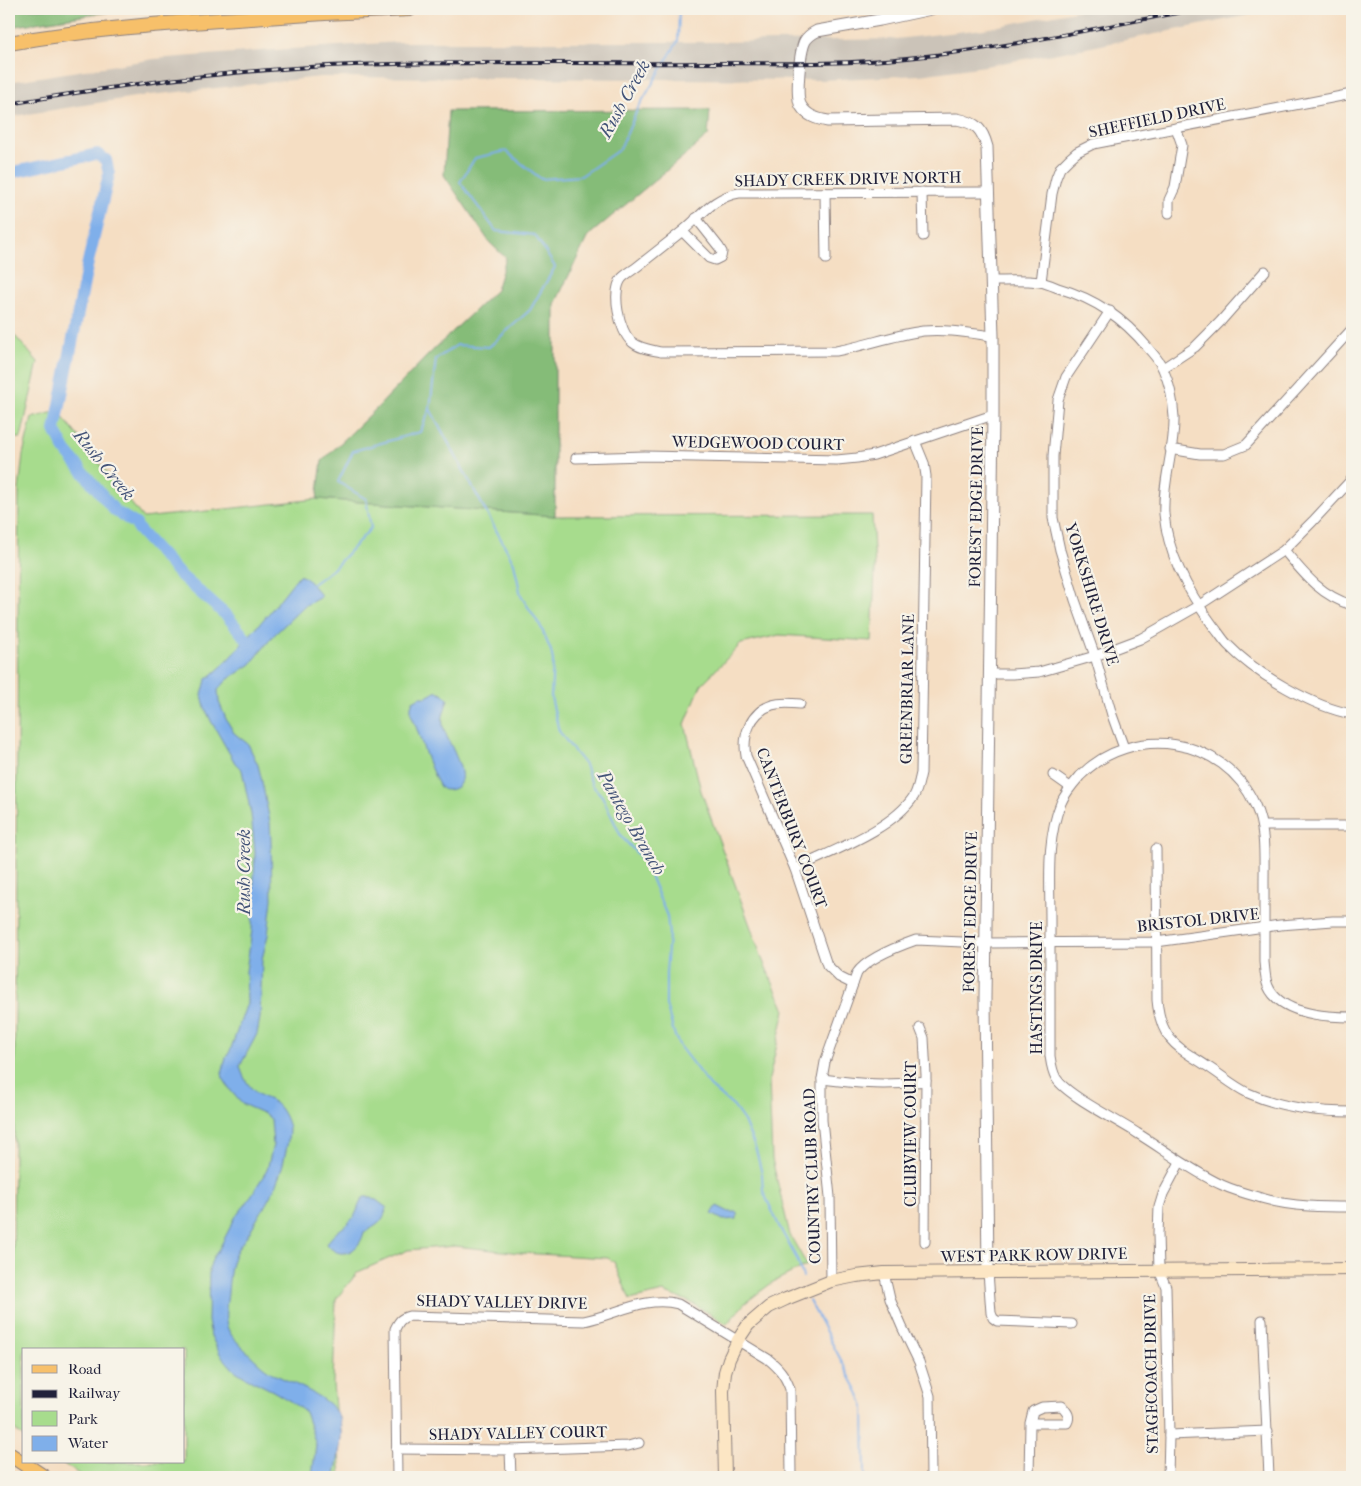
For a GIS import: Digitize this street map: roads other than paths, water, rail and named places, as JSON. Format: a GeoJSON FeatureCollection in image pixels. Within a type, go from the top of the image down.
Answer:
{"type":"FeatureCollection","features":[{"type":"Feature","properties":{"kind":"main road"},"geometry":{"type":"LineString","coordinates":[[9,43],[109,29],[202,21],[410,9]]}},
{"type":"Feature","properties":{"kind":"main road","name":"WEST PARK ROW DRIVE"},"geometry":{"type":"LineString","coordinates":[[725,1477],[723,1391],[729,1359],[738,1340],[748,1325],[769,1307],[831,1281],[884,1273],[1352,1269]]}},
{"type":"Feature","properties":{"kind":"main road"},"geometry":{"type":"LineString","coordinates":[[9,1454],[22,1463]]}},
{"type":"Feature","properties":{"kind":"main road"},"geometry":{"type":"LineString","coordinates":[[24,1464],[44,1477]]}},
{"type":"Feature","properties":{"kind":"street","name":"FOREST EDGE DRIVE"},"geometry":{"type":"LineString","coordinates":[[931,9],[817,31],[810,35],[805,41],[802,51],[798,90],[800,106],[815,118],[828,120],[957,119],[977,126],[984,135],[987,147],[993,336],[986,943],[988,1272]]}},
{"type":"Feature","properties":{"kind":"street","name":"SHEFFIELD DRIVE"},"geometry":{"type":"LineString","coordinates":[[1042,282],[1052,194],[1060,168],[1077,152],[1093,144],[1352,94]]}},
{"type":"Feature","properties":{"kind":"street"},"geometry":{"type":"LineString","coordinates":[[1169,213],[1169,200],[1174,188],[1182,145],[1176,128]]}},
{"type":"Feature","properties":{"kind":"street"},"geometry":{"type":"LineString","coordinates":[[922,192],[924,236]]}},
{"type":"Feature","properties":{"kind":"street","name":"SHADY CREEK DRIVE NORTH"},"geometry":{"type":"LineString","coordinates":[[988,192],[730,194],[710,205],[682,232],[622,278],[617,297],[620,324],[629,339],[642,348],[661,352],[836,351],[925,331],[947,330],[993,336]]}},
{"type":"Feature","properties":{"kind":"street"},"geometry":{"type":"LineString","coordinates":[[825,193],[826,259]]}},
{"type":"Feature","properties":{"kind":"street"},"geometry":{"type":"LineString","coordinates":[[682,232],[709,258],[715,260],[721,257],[722,252],[719,247],[696,218]]}},
{"type":"Feature","properties":{"kind":"street"},"geometry":{"type":"LineString","coordinates":[[1163,368],[1196,347],[1265,271]]}},
{"type":"Feature","properties":{"kind":"street"},"geometry":{"type":"LineString","coordinates":[[991,281],[1042,282],[1079,294],[1110,311],[1137,335],[1163,368],[1171,393],[1174,416],[1164,490],[1164,516],[1172,549],[1198,606],[1228,645],[1266,677],[1322,705],[1352,714]]}},
{"type":"Feature","properties":{"kind":"street","name":"YORKSHIRE DRIVE"},"geometry":{"type":"LineString","coordinates":[[1110,311],[1066,377],[1058,400],[1053,456],[1053,518],[1060,550],[1075,600],[1124,748]]}},
{"type":"Feature","properties":{"kind":"street"},"geometry":{"type":"LineString","coordinates":[[1170,449],[1200,454],[1224,454],[1246,445],[1352,329]]}},
{"type":"Feature","properties":{"kind":"street","name":"WEDGEWOOD COURT"},"geometry":{"type":"LineString","coordinates":[[576,458],[645,456],[837,460],[857,458],[993,415]]}},
{"type":"Feature","properties":{"kind":"street","name":"GREENBRIAR LANE"},"geometry":{"type":"LineString","coordinates":[[795,869],[883,826],[899,813],[918,787],[920,774],[926,476],[924,463],[915,441]]}},
{"type":"Feature","properties":{"kind":"street"},"geometry":{"type":"LineString","coordinates":[[989,674],[1039,672],[1095,656],[1140,639],[1198,606],[1284,550],[1352,479]]}},
{"type":"Feature","properties":{"kind":"street"},"geometry":{"type":"LineString","coordinates":[[1284,550],[1311,582],[1339,601],[1352,604]]}},
{"type":"Feature","properties":{"kind":"street","name":"CANTERBURY COURT"},"geometry":{"type":"LineString","coordinates":[[800,704],[784,703],[762,710],[749,725],[745,750],[746,756],[795,869],[827,965],[839,977],[853,984]]}},
{"type":"Feature","properties":{"kind":"street","name":"HASTINGS DRIVE"},"geometry":{"type":"LineString","coordinates":[[1352,1017],[1329,1017],[1302,1012],[1278,999],[1268,987],[1265,975],[1264,835],[1255,805],[1246,789],[1226,768],[1201,752],[1184,745],[1160,742],[1124,748],[1098,760],[1070,786],[1061,802],[1052,830],[1050,1056],[1052,1070],[1056,1078],[1062,1085],[1080,1098],[1180,1162],[1223,1186],[1267,1200],[1308,1206],[1352,1208]]}},
{"type":"Feature","properties":{"kind":"street"},"geometry":{"type":"LineString","coordinates":[[1053,775],[1070,786]]}},
{"type":"Feature","properties":{"kind":"street"},"geometry":{"type":"LineString","coordinates":[[1262,826],[1352,826]]}},
{"type":"Feature","properties":{"kind":"street"},"geometry":{"type":"LineString","coordinates":[[1156,849],[1157,1000],[1158,1016],[1165,1034],[1180,1049],[1248,1092],[1281,1105],[1329,1112],[1352,1112]]}},
{"type":"Feature","properties":{"kind":"street","name":"BRISTOL DRIVE"},"geometry":{"type":"LineString","coordinates":[[986,943],[1156,942],[1280,925],[1352,921]]}},
{"type":"Feature","properties":{"kind":"street","name":"COUNTRY CLUB ROAD"},"geometry":{"type":"LineString","coordinates":[[831,1281],[830,1197],[822,1120],[822,1079],[825,1062],[857,973],[865,964],[916,940],[986,943]]}},
{"type":"Feature","properties":{"kind":"street","name":"CLUBVIEW COURT"},"geometry":{"type":"LineString","coordinates":[[920,1028],[924,1038],[926,1081],[925,1242]]}},
{"type":"Feature","properties":{"kind":"street"},"geometry":{"type":"LineString","coordinates":[[822,1079],[876,1085],[926,1081]]}},
{"type":"Feature","properties":{"kind":"street","name":"STAGECOACH DRIVE"},"geometry":{"type":"LineString","coordinates":[[1168,1477],[1166,1287],[1159,1270],[1159,1207],[1163,1194],[1180,1162]]}},
{"type":"Feature","properties":{"kind":"street"},"geometry":{"type":"LineString","coordinates":[[988,1272],[991,1312],[993,1318],[997,1321],[1072,1324]]}},
{"type":"Feature","properties":{"kind":"street"},"geometry":{"type":"LineString","coordinates":[[884,1273],[890,1299],[919,1362],[930,1396],[931,1477]]}},
{"type":"Feature","properties":{"kind":"street","name":"SHADY VALLEY DRIVE"},"geometry":{"type":"LineString","coordinates":[[396,1477],[395,1329],[402,1318],[409,1316],[584,1321],[596,1319],[646,1302],[661,1301],[678,1304],[768,1358],[780,1369],[790,1389],[791,1477]]}},
{"type":"Feature","properties":{"kind":"street"},"geometry":{"type":"LineString","coordinates":[[1262,1320],[1269,1477]]}},
{"type":"Feature","properties":{"kind":"street"},"geometry":{"type":"LineString","coordinates":[[1029,1477],[1030,1423]]}},
{"type":"Feature","properties":{"kind":"street"},"geometry":{"type":"LineString","coordinates":[[1169,1435],[1268,1432]]}},
{"type":"Feature","properties":{"kind":"street","name":"SHADY VALLEY COURT"},"geometry":{"type":"LineString","coordinates":[[396,1449],[510,1450],[628,1446],[639,1443]]}},
{"type":"Feature","properties":{"kind":"street"},"geometry":{"type":"LineString","coordinates":[[510,1450],[511,1477]]}},
{"type":"Feature","properties":{"kind":"water"},"geometry":{"type":"Polygon","coordinates":[[[299,575],[306,578],[321,597],[304,606],[272,637],[251,664],[227,680],[218,690],[219,702],[226,719],[234,733],[248,744],[258,765],[270,822],[272,899],[268,935],[262,959],[260,1018],[257,1034],[240,1066],[249,1086],[278,1105],[289,1129],[288,1142],[275,1187],[234,1257],[229,1277],[226,1318],[231,1335],[261,1365],[274,1374],[320,1398],[335,1411],[341,1425],[341,1433],[335,1477],[312,1477],[316,1444],[305,1412],[290,1401],[234,1370],[220,1354],[211,1336],[208,1321],[209,1269],[213,1257],[236,1216],[246,1204],[267,1170],[273,1145],[271,1119],[265,1114],[242,1104],[231,1091],[222,1073],[247,1003],[246,971],[252,930],[255,852],[251,814],[242,770],[235,763],[211,721],[202,695],[206,680],[233,654],[299,575]]]}},
{"type":"Feature","properties":{"kind":"water"},"geometry":{"type":"Polygon","coordinates":[[[437,691],[448,699],[443,715],[443,725],[461,772],[461,780],[457,787],[448,790],[441,787],[434,776],[411,714],[413,701],[437,691]]]}},
{"type":"Feature","properties":{"kind":"water"},"geometry":{"type":"Polygon","coordinates":[[[364,1197],[372,1197],[387,1208],[383,1217],[376,1225],[364,1232],[362,1239],[354,1249],[343,1253],[332,1249],[327,1244],[353,1218],[364,1197]]]}},
{"type":"Feature","properties":{"kind":"water"},"geometry":{"type":"Polygon","coordinates":[[[717,1206],[729,1212],[737,1212],[737,1219],[723,1220],[712,1214],[717,1206]]]}},
{"type":"Feature","properties":{"kind":"waterway","name":"Rush Creek"},"geometry":{"type":"LineString","coordinates":[[310,586],[333,569],[371,528],[366,499],[338,482],[353,451],[420,432],[430,409],[436,359],[457,345],[489,347],[530,310],[555,267],[535,235],[496,231],[460,182],[475,158],[506,151],[541,179],[581,176],[620,149],[638,108],[678,41],[679,9]]}},
{"type":"Feature","properties":{"kind":"waterway","name":"Rush Creek"},"geometry":{"type":"LineString","coordinates":[[9,173],[97,154],[106,160],[109,174],[88,262],[55,430],[65,450],[115,511],[136,524],[138,529],[179,574],[227,616],[252,646],[248,652]]}},
{"type":"Feature","properties":{"kind":"waterway","name":"Pantego Branch"},"geometry":{"type":"LineString","coordinates":[[430,409],[514,563],[521,596],[541,627],[551,651],[553,661],[551,697],[559,731],[585,765],[592,785],[602,796],[621,836],[644,861],[667,916],[669,935],[666,1005],[675,1036],[680,1047],[710,1086],[734,1107],[744,1121],[756,1150],[762,1174],[763,1191],[797,1259],[803,1277]]}},
{"type":"Feature","properties":{"kind":"waterway","name":"Pantego Branch"},"geometry":{"type":"LineString","coordinates":[[809,1300],[858,1392],[864,1407],[865,1477]]}},
{"type":"Feature","properties":{"kind":"railway"},"geometry":{"type":"LineString","coordinates":[[9,104],[181,78],[311,67],[443,63],[858,62],[980,49],[1197,9]]}}]}
